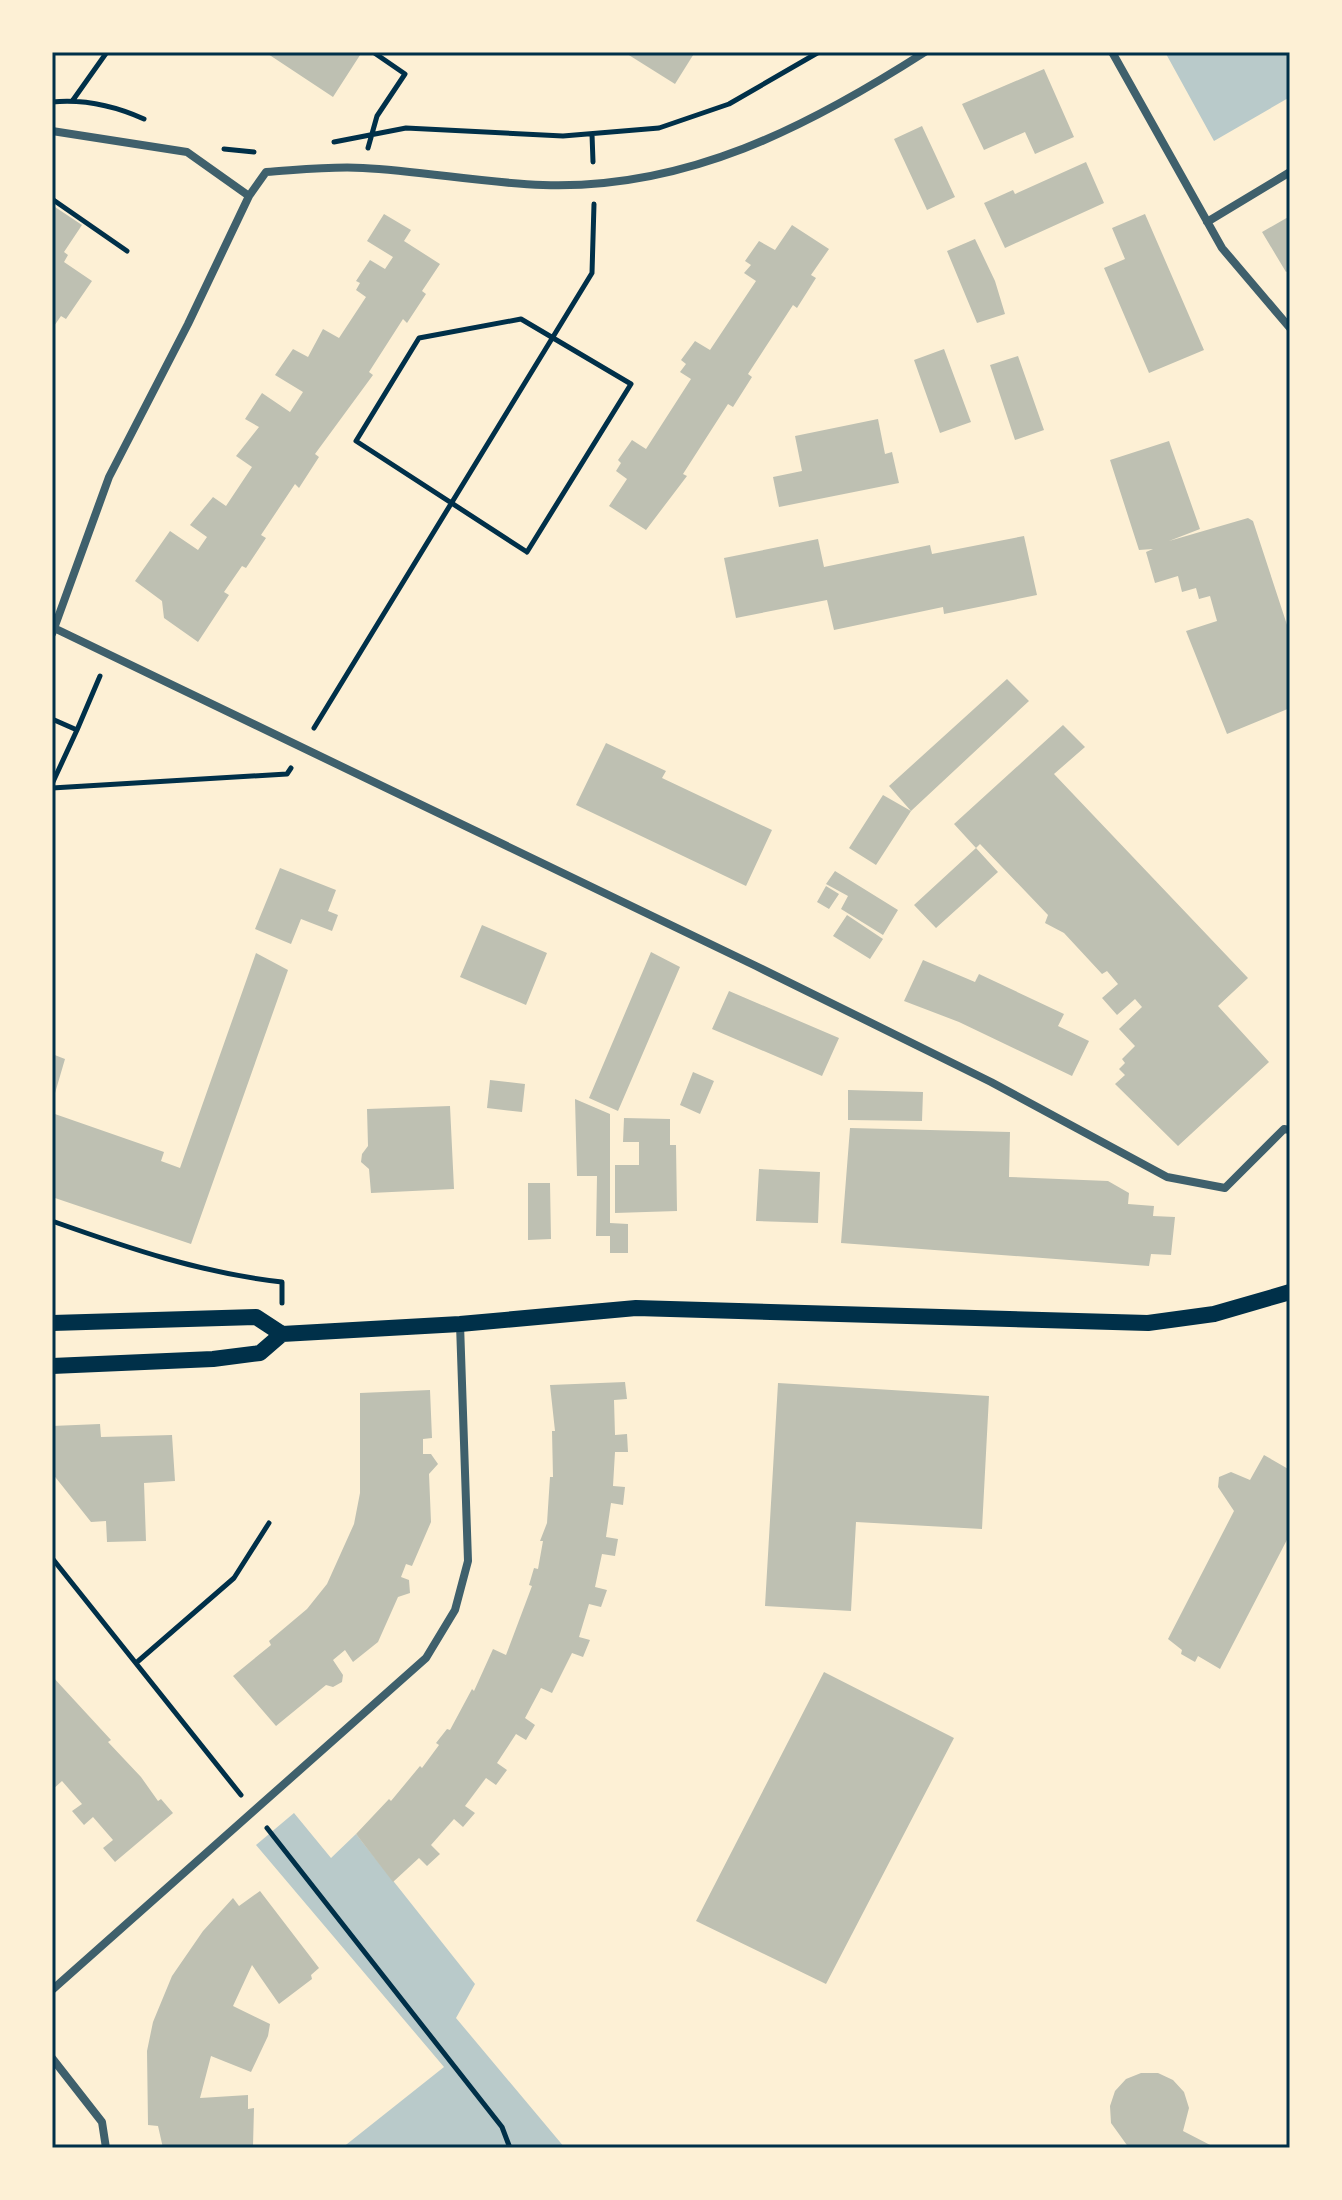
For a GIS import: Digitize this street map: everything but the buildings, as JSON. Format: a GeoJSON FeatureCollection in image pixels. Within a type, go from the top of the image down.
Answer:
{"type":"FeatureCollection","features":[{"type":"Feature","properties":{"kind":"main road"},"geometry":{"type":"LineString","coordinates":[[52,1323],[256,1317],[282,1334],[460,1324],[636,1308],[1148,1323],[1214,1314],[1290,1292]]}},
{"type":"Feature","properties":{"kind":"main road"},"geometry":{"type":"LineString","coordinates":[[52,1366],[213,1359],[260,1353],[282,1334]]}},
{"type":"Feature","properties":{"kind":"street"},"geometry":{"type":"LineString","coordinates":[[925,52],[753,148],[668,174],[594,184],[544,185],[362,168],[266,172],[249,196],[188,324],[109,477],[53,631],[109,654],[302,746],[991,1082],[1167,1177],[1225,1188],[1284,1129],[1290,1130]]}},
{"type":"Feature","properties":{"kind":"street"},"geometry":{"type":"LineString","coordinates":[[1112,52],[1222,248],[1290,328]]}},
{"type":"Feature","properties":{"kind":"street"},"geometry":{"type":"LineString","coordinates":[[52,131],[187,152],[249,196]]}},
{"type":"Feature","properties":{"kind":"street"},"geometry":{"type":"LineString","coordinates":[[1207,222],[1290,172]]}},
{"type":"Feature","properties":{"kind":"street"},"geometry":{"type":"LineString","coordinates":[[52,1990],[426,1658],[455,1610],[468,1561],[460,1324]]}},
{"type":"Feature","properties":{"kind":"street"},"geometry":{"type":"LineString","coordinates":[[52,2058],[102,2122],[106,2148]]}},
{"type":"Feature","properties":{"kind":"path"},"geometry":{"type":"LineString","coordinates":[[73,100],[107,52]]}},
{"type":"Feature","properties":{"kind":"path"},"geometry":{"type":"LineString","coordinates":[[362,168],[377,116],[405,74],[373,52]]}},
{"type":"Feature","properties":{"kind":"path"},"geometry":{"type":"LineString","coordinates":[[325,144],[406,128],[563,136],[659,128],[729,104],[819,52]]}},
{"type":"Feature","properties":{"kind":"path"},"geometry":{"type":"LineString","coordinates":[[52,102],[73,100],[126,111],[154,123]]}},
{"type":"Feature","properties":{"kind":"path"},"geometry":{"type":"LineString","coordinates":[[109,654],[52,786],[287,774],[592,273],[592,134]]}},
{"type":"Feature","properties":{"kind":"path"},"geometry":{"type":"LineString","coordinates":[[211,148],[265,152]]}},
{"type":"Feature","properties":{"kind":"path"},"geometry":{"type":"LineString","coordinates":[[52,199],[127,251]]}},
{"type":"Feature","properties":{"kind":"path"},"geometry":{"type":"LineString","coordinates":[[521,319],[552,338],[631,384],[527,552],[356,441],[419,338],[521,319]]}},
{"type":"Feature","properties":{"kind":"path"},"geometry":{"type":"LineString","coordinates":[[52,719],[77,730]]}},
{"type":"Feature","properties":{"kind":"path"},"geometry":{"type":"LineString","coordinates":[[52,1221],[153,1257],[226,1276],[282,1282],[282,1334]]}},
{"type":"Feature","properties":{"kind":"path"},"geometry":{"type":"LineString","coordinates":[[136,1663],[234,1578],[269,1523]]}},
{"type":"Feature","properties":{"kind":"path"},"geometry":{"type":"LineString","coordinates":[[52,1558],[502,2127],[510,2148]]}},
{"type":"Feature","properties":{"kind":"shaded area"},"geometry":{"type":"Polygon","coordinates":[[[1165,52],[1290,52],[1290,97],[1214,141],[1165,52]]]}},
{"type":"Feature","properties":{"kind":"shaded area"},"geometry":{"type":"Polygon","coordinates":[[[294,1813],[331,1858],[356,1834],[475,1984],[456,2018],[565,2148],[342,2148],[444,2067],[256,1845],[294,1813]]]}}]}
